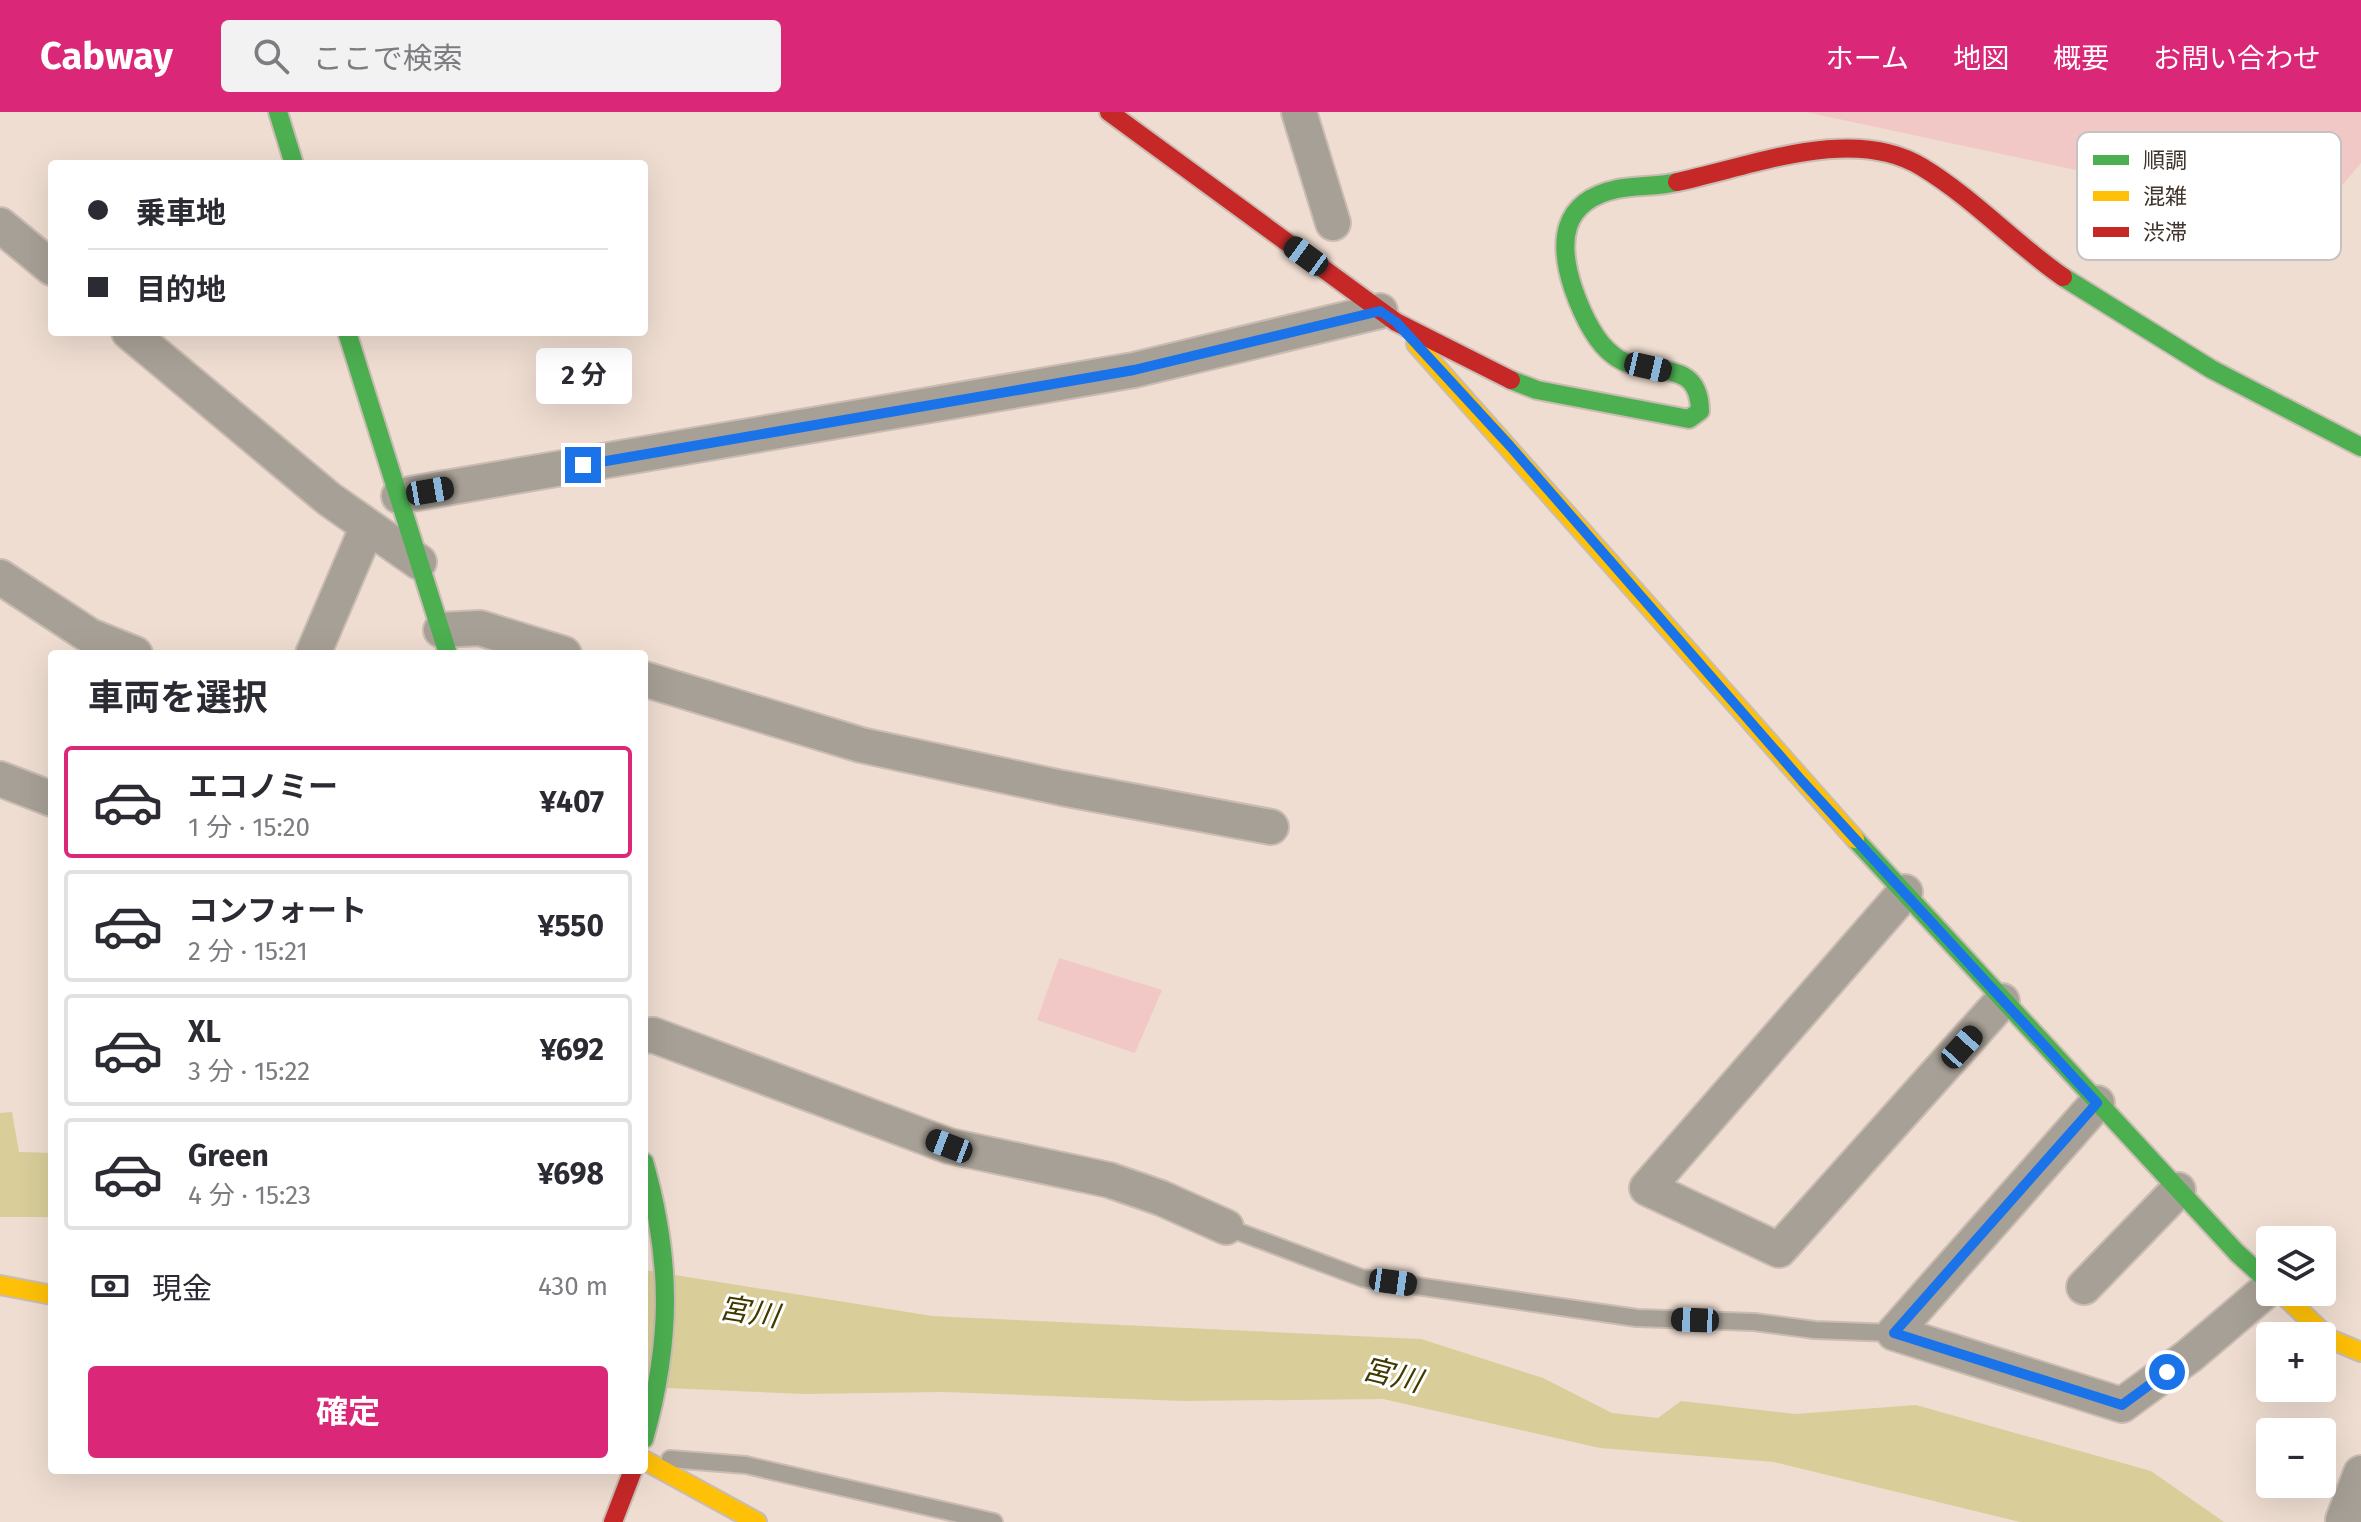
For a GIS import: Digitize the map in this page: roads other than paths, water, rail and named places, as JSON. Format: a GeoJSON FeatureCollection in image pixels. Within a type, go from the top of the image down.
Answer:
{"type":"FeatureCollection","features":[{"type":"Feature","properties":{"kind":"street"},"geometry":{"type":"LineString","coordinates":[[278,112],[293,160]]}},
{"type":"Feature","properties":{"kind":"street"},"geometry":{"type":"LineString","coordinates":[[1109,112],[1388,316],[1505,378],[1537,390],[1689,419],[1700,411],[1702,400],[1699,388],[1688,376],[1616,358],[1581,310],[1563,244],[1567,224],[1576,210],[1604,191],[1622,186],[1659,186],[1796,154],[1853,149],[1902,156],[1931,173],[2064,278],[2143,329],[2275,406],[2361,447]]}},
{"type":"Feature","properties":{"kind":"street"},"geometry":{"type":"LineString","coordinates":[[1299,112],[1333,223]]}},
{"type":"Feature","properties":{"kind":"street"},"geometry":{"type":"LineString","coordinates":[[0,225],[48,265]]}},
{"type":"Feature","properties":{"kind":"street"},"geometry":{"type":"LineString","coordinates":[[399,496],[1134,370],[1388,316]]}},
{"type":"Feature","properties":{"kind":"street"},"geometry":{"type":"LineString","coordinates":[[1388,316],[1510,446],[1802,781],[2002,1001],[2256,1271]]}},
{"type":"Feature","properties":{"kind":"street"},"geometry":{"type":"LineString","coordinates":[[134,336],[367,528],[419,562]]}},
{"type":"Feature","properties":{"kind":"street"},"geometry":{"type":"LineString","coordinates":[[348,336],[445,642],[480,628],[551,650]]}},
{"type":"Feature","properties":{"kind":"street"},"geometry":{"type":"LineString","coordinates":[[315,650],[367,528]]}},
{"type":"Feature","properties":{"kind":"street"},"geometry":{"type":"LineString","coordinates":[[0,577],[90,636],[125,650]]}},
{"type":"Feature","properties":{"kind":"street"},"geometry":{"type":"LineString","coordinates":[[648,680],[861,745],[1062,788],[1271,827]]}},
{"type":"Feature","properties":{"kind":"street"},"geometry":{"type":"LineString","coordinates":[[0,779],[48,797]]}},
{"type":"Feature","properties":{"kind":"street"},"geometry":{"type":"LineString","coordinates":[[1905,892],[1647,1188],[1779,1250],[2002,1001]]}},
{"type":"Feature","properties":{"kind":"street"},"geometry":{"type":"LineString","coordinates":[[648,1036],[949,1146],[1109,1180],[1161,1198],[1226,1227]]}},
{"type":"Feature","properties":{"kind":"street"},"geometry":{"type":"LineString","coordinates":[[2097,1103],[1894,1333],[2122,1405],[2189,1356],[2256,1297]]}},
{"type":"Feature","properties":{"kind":"street"},"geometry":{"type":"LineString","coordinates":[[648,1175],[666,1262],[666,1352],[648,1426]]}},
{"type":"Feature","properties":{"kind":"street"},"geometry":{"type":"LineString","coordinates":[[2084,1287],[2178,1190]]}},
{"type":"Feature","properties":{"kind":"street"},"geometry":{"type":"LineString","coordinates":[[0,1285],[48,1294]]}},
{"type":"Feature","properties":{"kind":"street"},"geometry":{"type":"LineString","coordinates":[[2295,1306],[2330,1339],[2361,1352]]}},
{"type":"Feature","properties":{"kind":"street"},"geometry":{"type":"LineString","coordinates":[[648,1460],[757,1522]]}},
{"type":"Feature","properties":{"kind":"street"},"geometry":{"type":"LineString","coordinates":[[2347,1522],[2343,1520],[2361,1473]]}},
{"type":"Feature","properties":{"kind":"street"},"geometry":{"type":"LineString","coordinates":[[613,1522],[631,1474]]}},
{"type":"Feature","properties":{"kind":"lane"},"geometry":{"type":"LineString","coordinates":[[1226,1227],[1362,1278],[1637,1318],[1754,1322],[1830,1331],[1894,1333]]}},
{"type":"Feature","properties":{"kind":"lane"},"geometry":{"type":"LineString","coordinates":[[648,1458],[746,1465],[994,1522]]}},
{"type":"Feature","properties":{"kind":"water"},"geometry":{"type":"Polygon","coordinates":[[[12,1112],[19,1152],[48,1153],[48,1217],[0,1217],[0,1113],[12,1112]]]}},
{"type":"Feature","properties":{"kind":"water","name":"宮川"},"geometry":{"type":"Polygon","coordinates":[[[648,1271],[932,1316],[1421,1339],[1543,1378],[1612,1413],[1658,1418],[1681,1401],[1795,1414],[1916,1405],[2151,1471],[2224,1522],[2020,1522],[1774,1462],[1600,1448],[1383,1399],[1184,1401],[943,1392],[803,1394],[648,1387],[648,1271]]]}}]}
